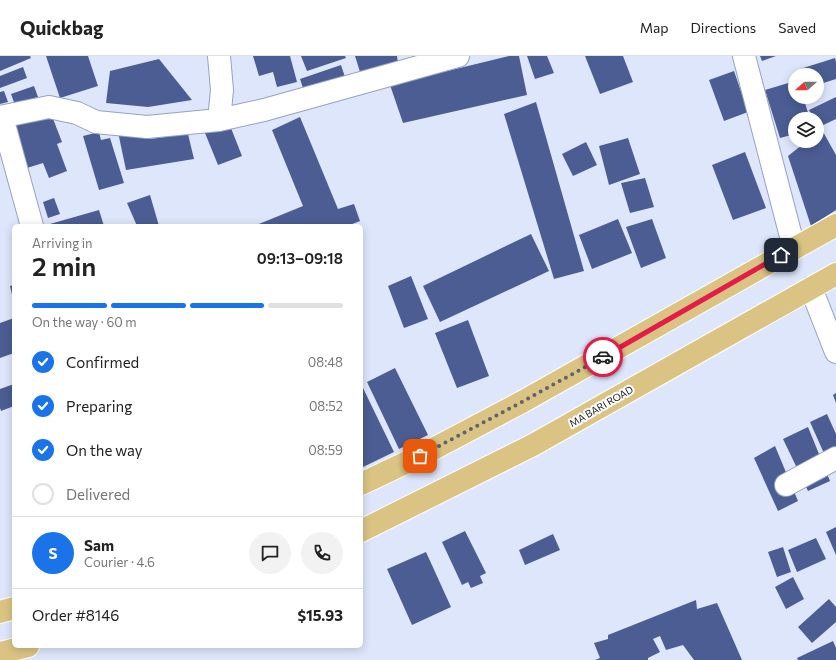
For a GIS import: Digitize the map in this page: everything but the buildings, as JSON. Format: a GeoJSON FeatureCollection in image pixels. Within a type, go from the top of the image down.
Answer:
{"type":"FeatureCollection","features":[{"type":"Feature","properties":{"kind":"main road"},"geometry":{"type":"LineString","coordinates":[[363,483],[420,456],[522,402],[836,225]]}},
{"type":"Feature","properties":{"kind":"main road","name":"MA BARI ROAD"},"geometry":{"type":"LineString","coordinates":[[363,529],[533,445],[836,274]]}},
{"type":"Feature","properties":{"kind":"main road"},"geometry":{"type":"LineString","coordinates":[[0,612],[12,609]]}},
{"type":"Feature","properties":{"kind":"main road"},"geometry":{"type":"LineString","coordinates":[[0,653],[26,651]]}},
{"type":"Feature","properties":{"kind":"street"},"geometry":{"type":"LineString","coordinates":[[219,56],[222,90],[219,120]]}},
{"type":"Feature","properties":{"kind":"street"},"geometry":{"type":"LineString","coordinates":[[31,224],[1,117],[49,107],[78,113],[96,122],[147,127],[219,120],[264,110],[458,56]]}},
{"type":"Feature","properties":{"kind":"street"},"geometry":{"type":"LineString","coordinates":[[744,56],[794,248]]}},
{"type":"Feature","properties":{"kind":"street"},"geometry":{"type":"LineString","coordinates":[[811,288],[836,352]]}},
{"type":"Feature","properties":{"kind":"street"},"geometry":{"type":"LineString","coordinates":[[786,485],[836,458]]}},
{"type":"Feature","properties":{"kind":"way so far"},"geometry":{"type":"LineString","coordinates":[[420,456],[603,357]]}},
{"type":"Feature","properties":{"kind":"route"},"geometry":{"type":"LineString","coordinates":[[603,357],[781,255]]}}]}
